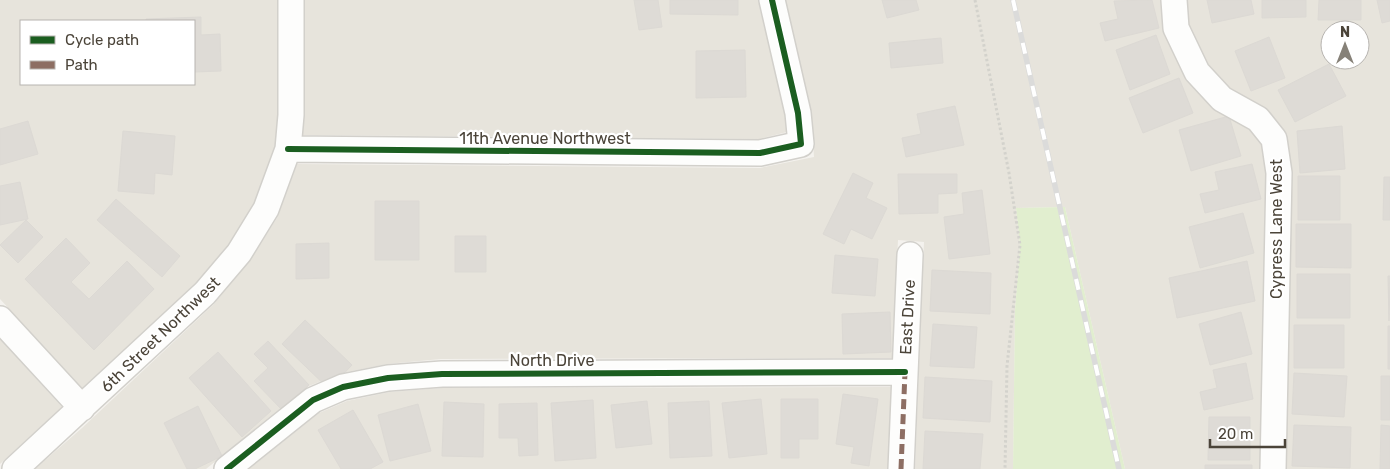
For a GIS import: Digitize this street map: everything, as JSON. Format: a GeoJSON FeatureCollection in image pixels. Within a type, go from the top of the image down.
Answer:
{"type":"FeatureCollection","features":[{"type":"Feature","properties":{"kind":"street","name":"6th Street Northwest"},"geometry":{"type":"LineString","coordinates":[[15,469],[205,294],[239,254],[266,209],[288,149],[291,115],[290,0]]}},
{"type":"Feature","properties":{"kind":"street","name":"11th Avenue Northwest"},"geometry":{"type":"LineString","coordinates":[[288,149],[760,153],[800,144],[798,113],[772,0]]}},
{"type":"Feature","properties":{"kind":"street","name":"Cypress Lane West"},"geometry":{"type":"LineString","coordinates":[[1174,0],[1176,28],[1197,72],[1222,99],[1258,119],[1274,139],[1279,173],[1273,469]]}},
{"type":"Feature","properties":{"kind":"street","name":"East Drive"},"geometry":{"type":"LineString","coordinates":[[901,469],[910,255]]}},
{"type":"Feature","properties":{"kind":"street"},"geometry":{"type":"LineString","coordinates":[[0,319],[82,408]]}},
{"type":"Feature","properties":{"kind":"street","name":"North Drive"},"geometry":{"type":"LineString","coordinates":[[227,469],[313,400],[343,387],[388,378],[442,374],[905,372]]}},
{"type":"Feature","properties":{"kind":"path"},"geometry":{"type":"LineString","coordinates":[[975,0],[1007,163],[1020,245],[1008,366],[1005,469]]}},
{"type":"Feature","properties":{"kind":"shaded area"},"geometry":{"type":"Polygon","coordinates":[[[0,0],[278,0],[279,114],[276,146],[255,202],[229,244],[197,283],[83,389],[0,299],[0,0]]]}},
{"type":"Feature","properties":{"kind":"shaded area"},"geometry":{"type":"Polygon","coordinates":[[[303,0],[758,0],[785,115],[787,132],[759,139],[302,135],[303,0]]]}},
{"type":"Feature","properties":{"kind":"shaded area"},"geometry":{"type":"Polygon","coordinates":[[[785,0],[1390,0],[1390,469],[1125,469],[1065,207],[1016,208],[1020,245],[1015,310],[1013,469],[915,469],[924,242],[898,240],[892,358],[441,359],[387,364],[341,373],[309,386],[206,469],[35,469],[82,428],[213,305],[248,263],[277,218],[297,164],[760,168],[814,157],[811,109],[785,0]]]}},
{"type":"Feature","properties":{"kind":"shaded area"},"geometry":{"type":"Polygon","coordinates":[[[0,339],[62,407],[0,464],[0,339]]]}},
{"type":"Feature","properties":{"kind":"shaded area"},"geometry":{"type":"Polygon","coordinates":[[[891,387],[888,469],[249,469],[319,413],[347,401],[390,392],[442,388],[891,387]]]}},
{"type":"Feature","properties":{"kind":"green space"},"geometry":{"type":"Polygon","coordinates":[[[1065,207],[1125,469],[1013,469],[1015,310],[1020,245],[1016,208],[1065,207]]]}},
{"type":"Feature","properties":{"kind":"building"},"geometry":{"type":"Polygon","coordinates":[[[634,0],[658,0],[662,27],[639,30],[634,0]]]}},
{"type":"Feature","properties":{"kind":"building"},"geometry":{"type":"Polygon","coordinates":[[[670,0],[738,0],[738,15],[670,14],[670,0]]]}},
{"type":"Feature","properties":{"kind":"building"},"geometry":{"type":"Polygon","coordinates":[[[882,0],[916,0],[919,10],[887,18],[882,0]]]}},
{"type":"Feature","properties":{"kind":"building"},"geometry":{"type":"Polygon","coordinates":[[[1152,0],[1159,28],[1105,41],[1100,23],[1118,19],[1114,1],[1152,0]]]}},
{"type":"Feature","properties":{"kind":"building"},"geometry":{"type":"Polygon","coordinates":[[[1207,0],[1251,0],[1254,14],[1212,23],[1207,0]]]}},
{"type":"Feature","properties":{"kind":"building"},"geometry":{"type":"Polygon","coordinates":[[[1262,0],[1306,0],[1306,17],[1262,18],[1262,0]]]}},
{"type":"Feature","properties":{"kind":"building"},"geometry":{"type":"Polygon","coordinates":[[[1319,0],[1361,0],[1361,20],[1318,20],[1319,0]]]}},
{"type":"Feature","properties":{"kind":"building"},"geometry":{"type":"Polygon","coordinates":[[[1377,0],[1390,0],[1390,21],[1382,23],[1377,0]]]}},
{"type":"Feature","properties":{"kind":"building"},"geometry":{"type":"Polygon","coordinates":[[[201,17],[201,35],[220,34],[221,71],[195,72],[195,20],[146,19],[201,17]]]}},
{"type":"Feature","properties":{"kind":"building"},"geometry":{"type":"Polygon","coordinates":[[[1156,35],[1170,74],[1130,90],[1116,50],[1156,35]]]}},
{"type":"Feature","properties":{"kind":"building"},"geometry":{"type":"Polygon","coordinates":[[[1269,37],[1285,78],[1251,91],[1235,51],[1269,37]]]}},
{"type":"Feature","properties":{"kind":"building"},"geometry":{"type":"Polygon","coordinates":[[[941,38],[943,63],[891,68],[889,43],[941,38]]]}},
{"type":"Feature","properties":{"kind":"building"},"geometry":{"type":"Polygon","coordinates":[[[745,50],[746,97],[696,98],[696,51],[745,50]]]}},
{"type":"Feature","properties":{"kind":"building"},"geometry":{"type":"Polygon","coordinates":[[[1320,69],[1332,70],[1346,96],[1295,122],[1278,90],[1320,69]]]}},
{"type":"Feature","properties":{"kind":"building"},"geometry":{"type":"Polygon","coordinates":[[[1179,78],[1193,113],[1143,133],[1129,98],[1179,78]]]}},
{"type":"Feature","properties":{"kind":"building"},"geometry":{"type":"Polygon","coordinates":[[[955,106],[964,145],[906,157],[902,138],[921,134],[917,114],[955,106]]]}},
{"type":"Feature","properties":{"kind":"building"},"geometry":{"type":"Polygon","coordinates":[[[1229,116],[1241,156],[1191,171],[1179,130],[1229,116]]]}},
{"type":"Feature","properties":{"kind":"building"},"geometry":{"type":"Polygon","coordinates":[[[28,121],[38,154],[0,165],[0,129],[28,121]]]}},
{"type":"Feature","properties":{"kind":"building"},"geometry":{"type":"Polygon","coordinates":[[[1342,126],[1345,169],[1300,173],[1297,131],[1342,126]]]}},
{"type":"Feature","properties":{"kind":"building"},"geometry":{"type":"Polygon","coordinates":[[[123,131],[175,136],[172,175],[155,173],[154,194],[118,191],[123,131]]]}},
{"type":"Feature","properties":{"kind":"building"},"geometry":{"type":"Polygon","coordinates":[[[1252,164],[1261,199],[1205,213],[1200,194],[1219,190],[1215,172],[1252,164]]]}},
{"type":"Feature","properties":{"kind":"building"},"geometry":{"type":"Polygon","coordinates":[[[853,173],[873,183],[866,198],[887,208],[872,239],[851,229],[844,244],[823,234],[853,173]]]}},
{"type":"Feature","properties":{"kind":"building"},"geometry":{"type":"Polygon","coordinates":[[[898,174],[957,174],[957,193],[938,194],[938,213],[899,214],[898,174]]]}},
{"type":"Feature","properties":{"kind":"building"},"geometry":{"type":"Polygon","coordinates":[[[1298,176],[1340,176],[1340,220],[1298,220],[1298,176]]]}},
{"type":"Feature","properties":{"kind":"building"},"geometry":{"type":"Polygon","coordinates":[[[1384,177],[1390,177],[1390,220],[1383,220],[1384,177]]]}},
{"type":"Feature","properties":{"kind":"building"},"geometry":{"type":"Polygon","coordinates":[[[20,182],[28,219],[0,225],[0,186],[20,182]]]}},
{"type":"Feature","properties":{"kind":"building"},"geometry":{"type":"Polygon","coordinates":[[[982,190],[990,254],[949,259],[944,217],[964,214],[962,193],[982,190]]]}},
{"type":"Feature","properties":{"kind":"building"},"geometry":{"type":"Polygon","coordinates":[[[116,199],[180,256],[162,277],[97,220],[116,199]]]}},
{"type":"Feature","properties":{"kind":"building"},"geometry":{"type":"Polygon","coordinates":[[[375,201],[419,201],[419,260],[375,260],[375,201]]]}},
{"type":"Feature","properties":{"kind":"building"},"geometry":{"type":"Polygon","coordinates":[[[1243,213],[1254,253],[1200,268],[1189,227],[1243,213]]]}},
{"type":"Feature","properties":{"kind":"building"},"geometry":{"type":"Polygon","coordinates":[[[26,220],[43,237],[18,263],[0,245],[26,220]]]}},
{"type":"Feature","properties":{"kind":"building"},"geometry":{"type":"Polygon","coordinates":[[[1296,224],[1351,224],[1351,268],[1296,267],[1296,224]]]}},
{"type":"Feature","properties":{"kind":"building"},"geometry":{"type":"Polygon","coordinates":[[[455,236],[486,236],[486,272],[455,272],[455,236]]]}},
{"type":"Feature","properties":{"kind":"building"},"geometry":{"type":"Polygon","coordinates":[[[66,238],[90,263],[71,282],[89,299],[127,261],[154,289],[94,350],[25,279],[66,238]]]}},
{"type":"Feature","properties":{"kind":"building"},"geometry":{"type":"Polygon","coordinates":[[[329,243],[329,278],[296,279],[296,244],[329,243]]]}},
{"type":"Feature","properties":{"kind":"building"},"geometry":{"type":"Polygon","coordinates":[[[835,255],[878,259],[875,296],[832,293],[835,255]]]}},
{"type":"Feature","properties":{"kind":"building"},"geometry":{"type":"Polygon","coordinates":[[[1247,261],[1255,301],[1177,318],[1169,278],[1247,261]]]}},
{"type":"Feature","properties":{"kind":"building"},"geometry":{"type":"Polygon","coordinates":[[[932,270],[991,273],[990,314],[930,311],[932,270]]]}},
{"type":"Feature","properties":{"kind":"building"},"geometry":{"type":"Polygon","coordinates":[[[1297,274],[1350,274],[1350,318],[1297,318],[1297,274]]]}},
{"type":"Feature","properties":{"kind":"building"},"geometry":{"type":"Polygon","coordinates":[[[1388,276],[1390,276],[1389,321],[1388,276]]]}},
{"type":"Feature","properties":{"kind":"building"},"geometry":{"type":"Polygon","coordinates":[[[890,312],[891,352],[843,354],[842,314],[890,312]]]}},
{"type":"Feature","properties":{"kind":"building"},"geometry":{"type":"Polygon","coordinates":[[[1241,312],[1252,354],[1210,365],[1199,324],[1241,312]]]}},
{"type":"Feature","properties":{"kind":"building"},"geometry":{"type":"Polygon","coordinates":[[[305,320],[352,365],[329,389],[282,344],[305,320]]]}},
{"type":"Feature","properties":{"kind":"building"},"geometry":{"type":"Polygon","coordinates":[[[933,324],[977,327],[974,368],[930,366],[933,324]]]}},
{"type":"Feature","properties":{"kind":"building"},"geometry":{"type":"Polygon","coordinates":[[[1294,325],[1344,325],[1344,368],[1294,368],[1294,325]]]}},
{"type":"Feature","properties":{"kind":"building"},"geometry":{"type":"Polygon","coordinates":[[[1388,326],[1390,326],[1390,369],[1388,369],[1388,326]]]}},
{"type":"Feature","properties":{"kind":"building"},"geometry":{"type":"Polygon","coordinates":[[[268,341],[309,385],[282,410],[254,381],[268,368],[254,354],[268,341]]]}},
{"type":"Feature","properties":{"kind":"building"},"geometry":{"type":"Polygon","coordinates":[[[218,352],[271,411],[242,437],[189,378],[218,352]]]}},
{"type":"Feature","properties":{"kind":"building"},"geometry":{"type":"Polygon","coordinates":[[[1246,363],[1253,399],[1204,410],[1200,392],[1217,388],[1213,370],[1246,363]]]}},
{"type":"Feature","properties":{"kind":"building"},"geometry":{"type":"Polygon","coordinates":[[[1294,373],[1347,376],[1344,417],[1292,414],[1294,373]]]}},
{"type":"Feature","properties":{"kind":"building"},"geometry":{"type":"Polygon","coordinates":[[[1381,376],[1390,376],[1390,420],[1381,420],[1381,376]]]}},
{"type":"Feature","properties":{"kind":"building"},"geometry":{"type":"Polygon","coordinates":[[[925,377],[992,381],[990,422],[923,418],[925,377]]]}},
{"type":"Feature","properties":{"kind":"building"},"geometry":{"type":"Polygon","coordinates":[[[843,394],[878,399],[869,466],[851,463],[854,447],[836,444],[843,394]]]}},
{"type":"Feature","properties":{"kind":"building"},"geometry":{"type":"Polygon","coordinates":[[[761,399],[767,454],[729,458],[722,403],[761,399]]]}},
{"type":"Feature","properties":{"kind":"building"},"geometry":{"type":"Polygon","coordinates":[[[781,399],[818,399],[818,439],[799,439],[799,458],[781,458],[781,399]]]}},
{"type":"Feature","properties":{"kind":"building"},"geometry":{"type":"Polygon","coordinates":[[[593,400],[596,458],[555,461],[551,403],[593,400]]]}},
{"type":"Feature","properties":{"kind":"building"},"geometry":{"type":"Polygon","coordinates":[[[647,401],[652,444],[616,448],[611,405],[647,401]]]}},
{"type":"Feature","properties":{"kind":"building"},"geometry":{"type":"Polygon","coordinates":[[[709,401],[712,456],[670,458],[668,403],[709,401]]]}},
{"type":"Feature","properties":{"kind":"building"},"geometry":{"type":"Polygon","coordinates":[[[444,402],[484,404],[483,457],[442,456],[444,402]]]}},
{"type":"Feature","properties":{"kind":"building"},"geometry":{"type":"Polygon","coordinates":[[[537,403],[538,455],[519,456],[518,438],[499,438],[499,404],[537,403]]]}},
{"type":"Feature","properties":{"kind":"building"},"geometry":{"type":"Polygon","coordinates":[[[418,404],[431,451],[390,461],[378,415],[418,404]]]}},
{"type":"Feature","properties":{"kind":"building"},"geometry":{"type":"Polygon","coordinates":[[[198,406],[222,456],[195,469],[187,469],[164,423],[198,406]]]}},
{"type":"Feature","properties":{"kind":"building"},"geometry":{"type":"Polygon","coordinates":[[[353,410],[383,462],[370,469],[341,469],[318,430],[353,410]]]}},
{"type":"Feature","properties":{"kind":"building"},"geometry":{"type":"Polygon","coordinates":[[[1209,417],[1250,417],[1250,460],[1208,460],[1209,417]]]}},
{"type":"Feature","properties":{"kind":"building"},"geometry":{"type":"Polygon","coordinates":[[[1294,425],[1351,427],[1350,468],[1292,466],[1294,425]]]}},
{"type":"Feature","properties":{"kind":"building"},"geometry":{"type":"Polygon","coordinates":[[[1381,425],[1390,426],[1390,469],[1380,469],[1381,425]]]}},
{"type":"Feature","properties":{"kind":"building"},"geometry":{"type":"Polygon","coordinates":[[[925,431],[983,434],[980,469],[923,469],[925,431]]]}},
{"type":"Feature","properties":{"kind":"building"},"geometry":{"type":"Polygon","coordinates":[[[1205,465],[1252,465],[1252,469],[1205,469],[1205,465]]]}},
{"type":"Feature","properties":{"kind":"railway"},"geometry":{"type":"LineString","coordinates":[[1013,0],[1119,469]]}},
{"type":"Feature","properties":{"kind":"marked path"},"geometry":{"type":"LineString","coordinates":[[901,469],[905,372]]}},
{"type":"Feature","properties":{"kind":"cycle path"},"geometry":{"type":"LineString","coordinates":[[288,149],[760,153],[801,144],[798,113],[772,0]]}},
{"type":"Feature","properties":{"kind":"cycle path"},"geometry":{"type":"LineString","coordinates":[[227,469],[313,400],[343,387],[388,378],[442,374],[905,372]]}}]}
